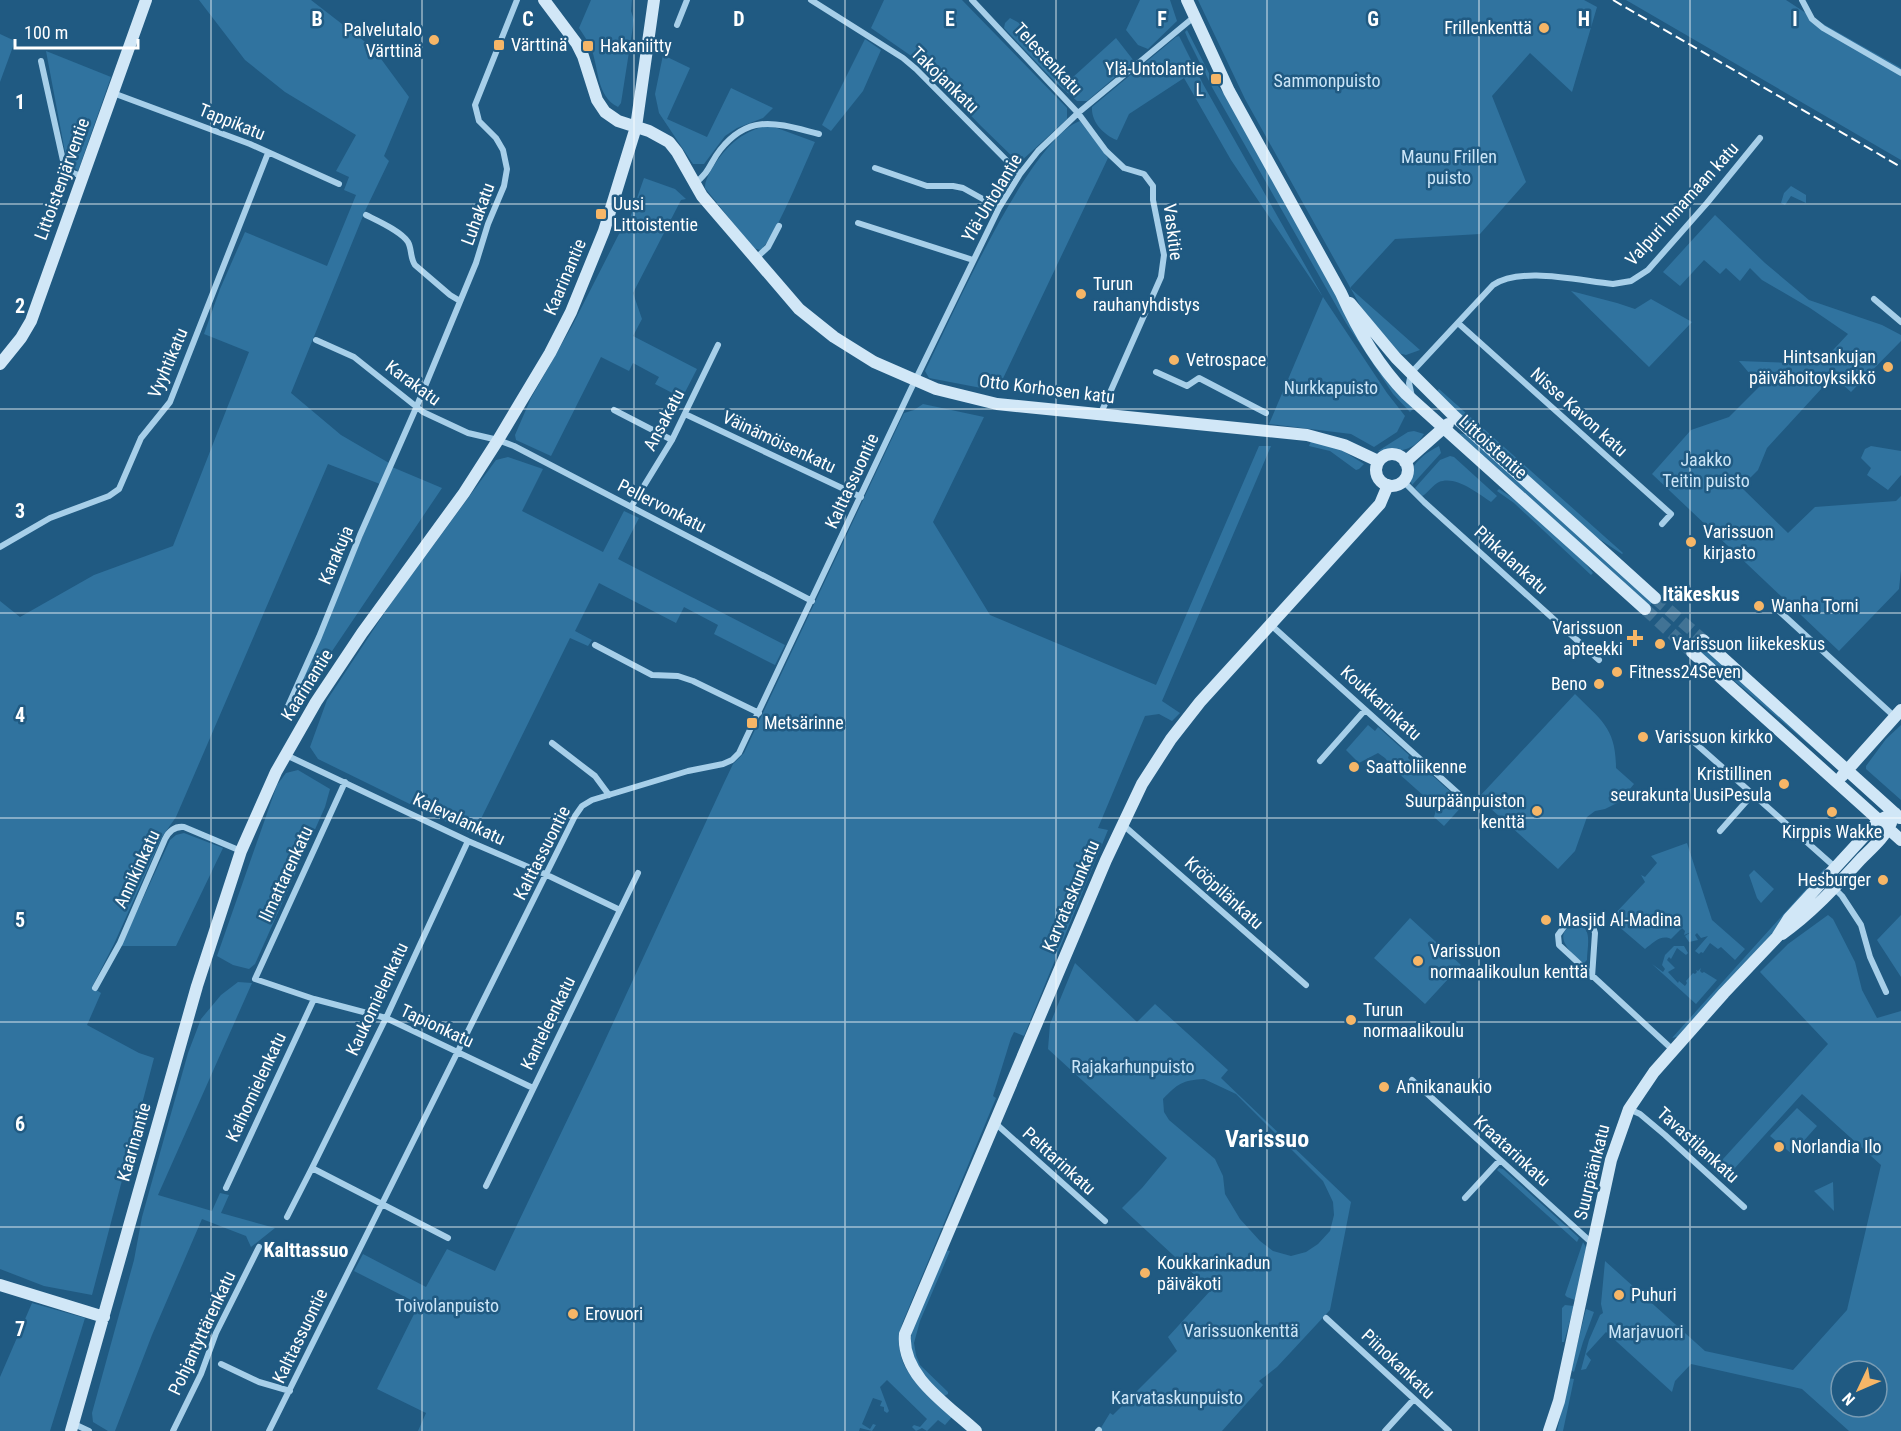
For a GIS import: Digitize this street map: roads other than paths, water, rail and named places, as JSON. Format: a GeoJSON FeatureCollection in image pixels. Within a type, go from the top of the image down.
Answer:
{"type":"FeatureCollection","features":[{"type":"Feature","properties":{"kind":"street","name":"Littoistenjärventie"},"geometry":{"type":"LineString","coordinates":[[0,364],[21,338],[31,321],[144,0]]}},
{"type":"Feature","properties":{"kind":"street","name":"Luhakatu"},"geometry":{"type":"LineString","coordinates":[[417,408],[506,180],[503,150],[496,138],[479,121],[475,105],[518,0]]}},
{"type":"Feature","properties":{"kind":"street"},"geometry":{"type":"LineString","coordinates":[[544,0],[577,44],[600,106],[613,118],[636,127]]}},
{"type":"Feature","properties":{"kind":"street","name":"Kaarinantie"},"geometry":{"type":"LineString","coordinates":[[72,1427],[197,986],[241,851],[286,754],[316,702],[362,633],[464,493],[550,353],[589,271],[604,231],[636,127],[654,0]]}},
{"type":"Feature","properties":{"kind":"street"},"geometry":{"type":"LineString","coordinates":[[677,25],[687,0]]}},
{"type":"Feature","properties":{"kind":"street","name":"Takojankatu"},"geometry":{"type":"LineString","coordinates":[[811,0],[911,65],[1020,174]]}},
{"type":"Feature","properties":{"kind":"street","name":"Telestenkatu"},"geometry":{"type":"LineString","coordinates":[[972,0],[1078,113]]}},
{"type":"Feature","properties":{"kind":"street","name":"Littoistentie"},"geometry":{"type":"LineString","coordinates":[[1187,0],[1229,91],[1341,292],[1352,318],[1384,368],[1413,401],[1645,609]]}},
{"type":"Feature","properties":{"kind":"street"},"geometry":{"type":"LineString","coordinates":[[1802,0],[1812,19],[1823,28],[1901,73]]}},
{"type":"Feature","properties":{"kind":"street","name":"Ylä-Untolantie"},"geometry":{"type":"LineString","coordinates":[[915,381],[999,208],[1020,174],[1038,151],[1078,113],[1194,17]]}},
{"type":"Feature","properties":{"kind":"street"},"geometry":{"type":"LineString","coordinates":[[41,61],[64,165],[73,173],[82,176]]}},
{"type":"Feature","properties":{"kind":"street","name":"Tappikatu"},"geometry":{"type":"LineString","coordinates":[[113,93],[268,153],[339,184]]}},
{"type":"Feature","properties":{"kind":"street","name":"Vaskitie"},"geometry":{"type":"LineString","coordinates":[[1078,113],[1106,151],[1124,168],[1144,174],[1153,186],[1153,200],[1164,255],[1161,277],[1101,413]]}},
{"type":"Feature","properties":{"kind":"street"},"geometry":{"type":"LineString","coordinates":[[694,184],[711,168],[719,152],[733,137],[750,127],[765,122],[819,135]]}},
{"type":"Feature","properties":{"kind":"street","name":"Otto Korhosen katu"},"geometry":{"type":"LineString","coordinates":[[636,127],[656,134],[669,142],[694,184],[799,309],[854,351],[915,381],[955,395],[997,404],[1307,435],[1344,445],[1378,461]]}},
{"type":"Feature","properties":{"kind":"street","name":"Valpuri Innamaan katu"},"geometry":{"type":"LineString","coordinates":[[1412,373],[1493,285],[1514,276],[1528,275],[1613,284],[1627,283],[1637,278],[1648,270],[1682,232],[1760,138]]}},
{"type":"Feature","properties":{"kind":"street","name":"Vyyhtikatu"},"geometry":{"type":"LineString","coordinates":[[0,547],[50,518],[109,496],[119,489],[141,438],[170,402],[268,153]]}},
{"type":"Feature","properties":{"kind":"street"},"geometry":{"type":"LineString","coordinates":[[875,168],[927,186],[963,188],[999,208]]}},
{"type":"Feature","properties":{"kind":"street"},"geometry":{"type":"LineString","coordinates":[[366,215],[386,225],[405,239],[415,265],[460,301]]}},
{"type":"Feature","properties":{"kind":"street"},"geometry":{"type":"LineString","coordinates":[[858,223],[973,260]]}},
{"type":"Feature","properties":{"kind":"street"},"geometry":{"type":"LineString","coordinates":[[755,259],[768,247],[779,226]]}},
{"type":"Feature","properties":{"kind":"street","name":"Littoistentie"},"geometry":{"type":"LineString","coordinates":[[1341,292],[1376,336],[1454,416],[1655,598]]}},
{"type":"Feature","properties":{"kind":"street"},"geometry":{"type":"LineString","coordinates":[[1874,298],[1901,322]]}},
{"type":"Feature","properties":{"kind":"street","name":"Nisse Kavon katu"},"geometry":{"type":"LineString","coordinates":[[1458,323],[1671,514],[1662,524]]}},
{"type":"Feature","properties":{"kind":"street","name":"Karakatu"},"geometry":{"type":"LineString","coordinates":[[316,340],[354,357],[417,408],[468,433],[498,440]]}},
{"type":"Feature","properties":{"kind":"street","name":"Ansakatu"},"geometry":{"type":"LineString","coordinates":[[631,507],[672,440],[718,345]]}},
{"type":"Feature","properties":{"kind":"street"},"geometry":{"type":"LineString","coordinates":[[1384,368],[1412,373],[1409,383],[1413,401]]}},
{"type":"Feature","properties":{"kind":"street"},"geometry":{"type":"LineString","coordinates":[[1156,372],[1187,386],[1199,378],[1266,413]]}},
{"type":"Feature","properties":{"kind":"street","name":"Kalttassuontie"},"geometry":{"type":"LineString","coordinates":[[269,1431],[547,875],[574,816],[582,806],[592,800],[732,760],[739,753],[915,381]]}},
{"type":"Feature","properties":{"kind":"street","name":"Karakuja"},"geometry":{"type":"LineString","coordinates":[[284,715],[319,637],[360,535],[417,408]]}},
{"type":"Feature","properties":{"kind":"street"},"geometry":{"type":"LineString","coordinates":[[614,410],[672,440]]}},
{"type":"Feature","properties":{"kind":"street","name":"Väinämöisenkatu"},"geometry":{"type":"LineString","coordinates":[[685,414],[861,496]]}},
{"type":"Feature","properties":{"kind":"street"},"geometry":{"type":"LineString","coordinates":[[1405,462],[1444,428],[1454,416]]}},
{"type":"Feature","properties":{"kind":"street","name":"Pellervonkatu"},"geometry":{"type":"LineString","coordinates":[[498,440],[812,601]]}},
{"type":"Feature","properties":{"kind":"street"},"geometry":{"type":"LineString","coordinates":[[1394,454],[1405,462],[1407,472],[1403,481],[1396,485],[1383,483],[1377,476],[1378,461],[1385,455],[1394,454]]}},
{"type":"Feature","properties":{"kind":"street","name":"Pihkalankatu"},"geometry":{"type":"LineString","coordinates":[[1403,481],[1599,660]]}},
{"type":"Feature","properties":{"kind":"street","name":"Karvataskunkatu"},"geometry":{"type":"LineString","coordinates":[[976,1431],[913,1371],[907,1357],[905,1334],[1122,824],[1142,784],[1200,702],[1380,504],[1388,485]]}},
{"type":"Feature","properties":{"kind":"street"},"geometry":{"type":"LineString","coordinates":[[1779,611],[1898,714],[1837,782]]}},
{"type":"Feature","properties":{"kind":"street","name":"Koukkarinkatu"},"geometry":{"type":"LineString","coordinates":[[1271,625],[1470,804]]}},
{"type":"Feature","properties":{"kind":"street"},"geometry":{"type":"LineString","coordinates":[[1702,640],[1898,816]]}},
{"type":"Feature","properties":{"kind":"street"},"geometry":{"type":"LineString","coordinates":[[595,645],[652,675],[678,676],[693,681],[759,713]]}},
{"type":"Feature","properties":{"kind":"street"},"geometry":{"type":"LineString","coordinates":[[1692,652],[1901,840]]}},
{"type":"Feature","properties":{"kind":"street"},"geometry":{"type":"LineString","coordinates":[[1320,761],[1365,710]]}},
{"type":"Feature","properties":{"kind":"street"},"geometry":{"type":"LineString","coordinates":[[1686,735],[1845,877]]}},
{"type":"Feature","properties":{"kind":"street"},"geometry":{"type":"LineString","coordinates":[[552,743],[596,776],[609,795]]}},
{"type":"Feature","properties":{"kind":"street","name":"Kalevalankatu"},"geometry":{"type":"LineString","coordinates":[[286,754],[468,842],[547,875],[620,910]]}},
{"type":"Feature","properties":{"kind":"street","name":"Ilmattarenkatu"},"geometry":{"type":"LineString","coordinates":[[255,980],[345,782]]}},
{"type":"Feature","properties":{"kind":"street"},"geometry":{"type":"LineString","coordinates":[[1720,831],[1752,795]]}},
{"type":"Feature","properties":{"kind":"street","name":"Suurpäänkatu"},"geometry":{"type":"LineString","coordinates":[[1830,884],[1835,868],[1884,825],[1898,816]]}},
{"type":"Feature","properties":{"kind":"street","name":"Krööpilänkatu"},"geometry":{"type":"LineString","coordinates":[[1122,824],[1306,985]]}},
{"type":"Feature","properties":{"kind":"street","name":"Suurpäänkatu"},"geometry":{"type":"LineString","coordinates":[[1549,1431],[1559,1401],[1611,1160],[1629,1109],[1649,1079],[1673,1050],[1777,937],[1792,927],[1830,884],[1845,877],[1884,825]]}},
{"type":"Feature","properties":{"kind":"street","name":"Annikinkatu"},"geometry":{"type":"LineString","coordinates":[[95,988],[120,943],[170,831],[184,827],[241,851]]}},
{"type":"Feature","properties":{"kind":"street","name":"Kaukomielenkatu"},"geometry":{"type":"LineString","coordinates":[[287,1217],[386,1018],[468,842]]}},
{"type":"Feature","properties":{"kind":"street","name":"Kanteleenkatu"},"geometry":{"type":"LineString","coordinates":[[486,1186],[638,873]]}},
{"type":"Feature","properties":{"kind":"street"},"geometry":{"type":"LineString","coordinates":[[1830,884],[1842,896],[1861,925],[1870,957],[1886,992]]}},
{"type":"Feature","properties":{"kind":"street"},"geometry":{"type":"LineString","coordinates":[[1592,977],[1594,929],[1586,918],[1576,918],[1558,935],[1558,943],[1562,950],[1673,1050]]}},
{"type":"Feature","properties":{"kind":"street","name":"Tapionkatu"},"geometry":{"type":"LineString","coordinates":[[255,980],[314,999],[386,1018],[533,1088]]}},
{"type":"Feature","properties":{"kind":"street","name":"Kaihomielenkatu"},"geometry":{"type":"LineString","coordinates":[[226,1188],[314,999]]}},
{"type":"Feature","properties":{"kind":"street","name":"Kraatarinkatu"},"geometry":{"type":"LineString","coordinates":[[1412,1080],[1593,1244]]}},
{"type":"Feature","properties":{"kind":"street","name":"Tavastilankatu"},"geometry":{"type":"LineString","coordinates":[[1629,1109],[1640,1114],[1665,1135],[1744,1207]]}},
{"type":"Feature","properties":{"kind":"street","name":"Pelttarinkatu"},"geometry":{"type":"LineString","coordinates":[[994,1122],[1105,1221]]}},
{"type":"Feature","properties":{"kind":"street"},"geometry":{"type":"LineString","coordinates":[[1465,1198],[1500,1160]]}},
{"type":"Feature","properties":{"kind":"street"},"geometry":{"type":"LineString","coordinates":[[312,1168],[448,1238]]}},
{"type":"Feature","properties":{"kind":"street","name":"Pohjantyttärenkatu"},"geometry":{"type":"LineString","coordinates":[[173,1431],[201,1374],[216,1333],[259,1247]]}},
{"type":"Feature","properties":{"kind":"street"},"geometry":{"type":"LineString","coordinates":[[0,1285],[104,1317]]}},
{"type":"Feature","properties":{"kind":"street","name":"Piinokankatu"},"geometry":{"type":"LineString","coordinates":[[1326,1318],[1449,1431]]}},
{"type":"Feature","properties":{"kind":"street"},"geometry":{"type":"LineString","coordinates":[[221,1364],[259,1382],[290,1391]]}},
{"type":"Feature","properties":{"kind":"street"},"geometry":{"type":"LineString","coordinates":[[1385,1431],[1414,1399]]}},
{"type":"Feature","properties":{"kind":"street"},"geometry":{"type":"LineString","coordinates":[[72,1427],[90,1431]]}},
{"type":"Feature","properties":{"kind":"tunnel"},"geometry":{"type":"LineString","coordinates":[[1655,598],[1703,640]]}},
{"type":"Feature","properties":{"kind":"tunnel"},"geometry":{"type":"LineString","coordinates":[[1645,609],[1692,652]]}},
{"type":"Feature","properties":{"kind":"railway"},"geometry":{"type":"LineString","coordinates":[[1613,0],[1901,167]]}},
{"type":"Feature","properties":{"kind":"place","name":"Frillenkenttä"},"geometry":{"type":"Point","coordinates":[1544,28]}},
{"type":"Feature","properties":{"kind":"place","name":"Palvelutalo Värttinä"},"geometry":{"type":"Point","coordinates":[434,40]}},
{"type":"Feature","properties":{"kind":"place","name":"Värttinä"},"geometry":{"type":"Point","coordinates":[499,45]}},
{"type":"Feature","properties":{"kind":"place","name":"Hakaniitty"},"geometry":{"type":"Point","coordinates":[588,46]}},
{"type":"Feature","properties":{"kind":"place","name":"Ylä-Untolantie L"},"geometry":{"type":"Point","coordinates":[1216,79]}},
{"type":"Feature","properties":{"kind":"place","name":"Uusi Littoistentie"},"geometry":{"type":"Point","coordinates":[601,214]}},
{"type":"Feature","properties":{"kind":"place","name":"Turun rauhanyhdistys"},"geometry":{"type":"Point","coordinates":[1081,294]}},
{"type":"Feature","properties":{"kind":"place","name":"Vetrospace"},"geometry":{"type":"Point","coordinates":[1174,360]}},
{"type":"Feature","properties":{"kind":"place","name":"Hintsankujan päivähoitoyksikkö"},"geometry":{"type":"Point","coordinates":[1888,367]}},
{"type":"Feature","properties":{"kind":"place","name":"Varissuon kirjasto"},"geometry":{"type":"Point","coordinates":[1691,542]}},
{"type":"Feature","properties":{"kind":"place","name":"Wanha Torni"},"geometry":{"type":"Point","coordinates":[1759,606]}},
{"type":"Feature","properties":{"kind":"place","name":"Varissuon apteekki"},"geometry":{"type":"Point","coordinates":[1635,638]}},
{"type":"Feature","properties":{"kind":"place","name":"Varissuon liikekeskus"},"geometry":{"type":"Point","coordinates":[1660,644]}},
{"type":"Feature","properties":{"kind":"place","name":"Fitness24Seven"},"geometry":{"type":"Point","coordinates":[1617,672]}},
{"type":"Feature","properties":{"kind":"place","name":"Beno"},"geometry":{"type":"Point","coordinates":[1599,684]}},
{"type":"Feature","properties":{"kind":"place","name":"Metsärinne"},"geometry":{"type":"Point","coordinates":[752,723]}},
{"type":"Feature","properties":{"kind":"place","name":"Varissuon kirkko"},"geometry":{"type":"Point","coordinates":[1643,737]}},
{"type":"Feature","properties":{"kind":"place","name":"Saattoliikenne"},"geometry":{"type":"Point","coordinates":[1354,767]}},
{"type":"Feature","properties":{"kind":"place","name":"Kristillinen seurakunta UusiPesula"},"geometry":{"type":"Point","coordinates":[1784,784]}},
{"type":"Feature","properties":{"kind":"place","name":"Suurpäänpuiston kenttä"},"geometry":{"type":"Point","coordinates":[1537,811]}},
{"type":"Feature","properties":{"kind":"place","name":"Kirppis Wakke"},"geometry":{"type":"Point","coordinates":[1832,812]}},
{"type":"Feature","properties":{"kind":"place","name":"Hesburger"},"geometry":{"type":"Point","coordinates":[1883,880]}},
{"type":"Feature","properties":{"kind":"place","name":"Masjid Al-Madina"},"geometry":{"type":"Point","coordinates":[1546,920]}},
{"type":"Feature","properties":{"kind":"place","name":"Varissuon normaalikoulun kenttä"},"geometry":{"type":"Point","coordinates":[1418,961]}},
{"type":"Feature","properties":{"kind":"place","name":"Turun normaalikoulu"},"geometry":{"type":"Point","coordinates":[1351,1020]}},
{"type":"Feature","properties":{"kind":"place","name":"Annikanaukio"},"geometry":{"type":"Point","coordinates":[1384,1087]}},
{"type":"Feature","properties":{"kind":"place","name":"Norlandia Ilo"},"geometry":{"type":"Point","coordinates":[1779,1147]}},
{"type":"Feature","properties":{"kind":"place","name":"Koukkarinkadun päiväkoti"},"geometry":{"type":"Point","coordinates":[1145,1273]}},
{"type":"Feature","properties":{"kind":"place","name":"Puhuri"},"geometry":{"type":"Point","coordinates":[1619,1295]}},
{"type":"Feature","properties":{"kind":"place","name":"Erovuori"},"geometry":{"type":"Point","coordinates":[573,1314]}},
{"type":"Feature","properties":{"kind":"district","name":"Itäkeskus"},"geometry":{"type":"Point","coordinates":[1701,594]}},
{"type":"Feature","properties":{"kind":"district","name":"Varissuo"},"geometry":{"type":"Point","coordinates":[1267,1139]}},
{"type":"Feature","properties":{"kind":"district","name":"Kalttassuo"},"geometry":{"type":"Point","coordinates":[306,1250]}},
{"type":"Feature","properties":{"kind":"park label","name":"Sammonpuisto"},"geometry":{"type":"Point","coordinates":[1327,81]}},
{"type":"Feature","properties":{"kind":"park label","name":"Maunu Frillen puisto"},"geometry":{"type":"Point","coordinates":[1449,167]}},
{"type":"Feature","properties":{"kind":"park label","name":"Nurkkapuisto"},"geometry":{"type":"Point","coordinates":[1331,388]}},
{"type":"Feature","properties":{"kind":"park label","name":"Jaakko Teitin puisto"},"geometry":{"type":"Point","coordinates":[1706,470]}},
{"type":"Feature","properties":{"kind":"park label","name":"Rajakarhunpuisto"},"geometry":{"type":"Point","coordinates":[1133,1067]}},
{"type":"Feature","properties":{"kind":"park label","name":"Toivolanpuisto"},"geometry":{"type":"Point","coordinates":[447,1306]}},
{"type":"Feature","properties":{"kind":"park label","name":"Varissuonkenttä"},"geometry":{"type":"Point","coordinates":[1241,1331]}},
{"type":"Feature","properties":{"kind":"park label","name":"Marjavuori"},"geometry":{"type":"Point","coordinates":[1646,1332]}},
{"type":"Feature","properties":{"kind":"park label","name":"Karvataskunpuisto"},"geometry":{"type":"Point","coordinates":[1177,1398]}}]}
